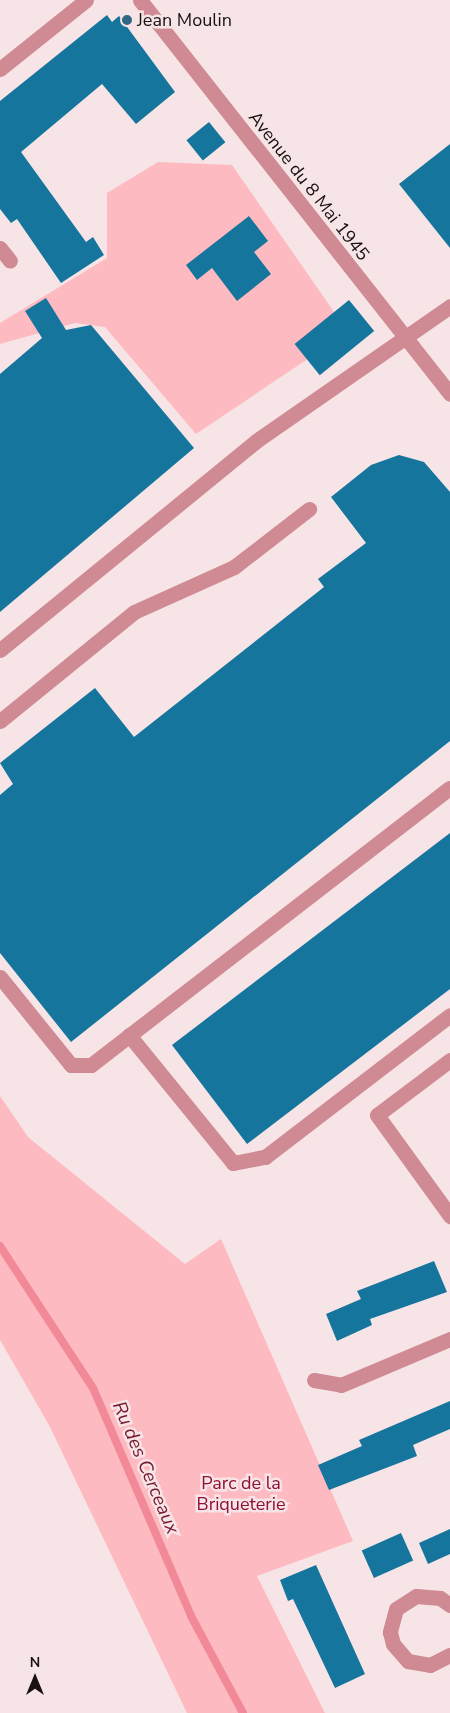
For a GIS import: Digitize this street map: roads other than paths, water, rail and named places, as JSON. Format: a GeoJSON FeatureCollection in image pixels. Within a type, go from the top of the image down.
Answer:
{"type":"FeatureCollection","features":[{"type":"Feature","properties":{"kind":"street"},"geometry":{"type":"LineString","coordinates":[[0,69],[86,0]]}},
{"type":"Feature","properties":{"kind":"street","name":"Avenue du 8 Mai 1945"},"geometry":{"type":"LineString","coordinates":[[140,0],[450,394]]}},
{"type":"Feature","properties":{"kind":"street"},"geometry":{"type":"LineString","coordinates":[[0,248],[10,261]]}},
{"type":"Feature","properties":{"kind":"street"},"geometry":{"type":"LineString","coordinates":[[0,650],[256,441],[450,306]]}},
{"type":"Feature","properties":{"kind":"street"},"geometry":{"type":"LineString","coordinates":[[0,721],[134,612],[234,567],[309,508]]}},
{"type":"Feature","properties":{"kind":"street"},"geometry":{"type":"LineString","coordinates":[[0,977],[71,1065],[90,1065],[450,788]]}},
{"type":"Feature","properties":{"kind":"street"},"geometry":{"type":"LineString","coordinates":[[129,1035],[233,1163],[265,1156],[450,1015]]}},
{"type":"Feature","properties":{"kind":"street"},"geometry":{"type":"LineString","coordinates":[[450,1060],[377,1115],[450,1216]]}},
{"type":"Feature","properties":{"kind":"street"},"geometry":{"type":"LineString","coordinates":[[314,1380],[341,1385],[450,1339]]}},
{"type":"Feature","properties":{"kind":"street"},"geometry":{"type":"LineString","coordinates":[[450,1605],[440,1598],[416,1596],[396,1609],[390,1632],[393,1644],[408,1661],[430,1665],[450,1655]]}},
{"type":"Feature","properties":{"kind":"waterway","name":"Ru des Cerceaux"},"geometry":{"type":"LineString","coordinates":[[0,1246],[93,1388],[191,1616],[243,1713]]}},
{"type":"Feature","properties":{"kind":"place","name":"Jean Moulin"},"geometry":{"type":"Point","coordinates":[127,20]}},
{"type":"Feature","properties":{"kind":"park label","name":"Parc de la Briqueterie"},"geometry":{"type":"Point","coordinates":[241,1494]}}]}
